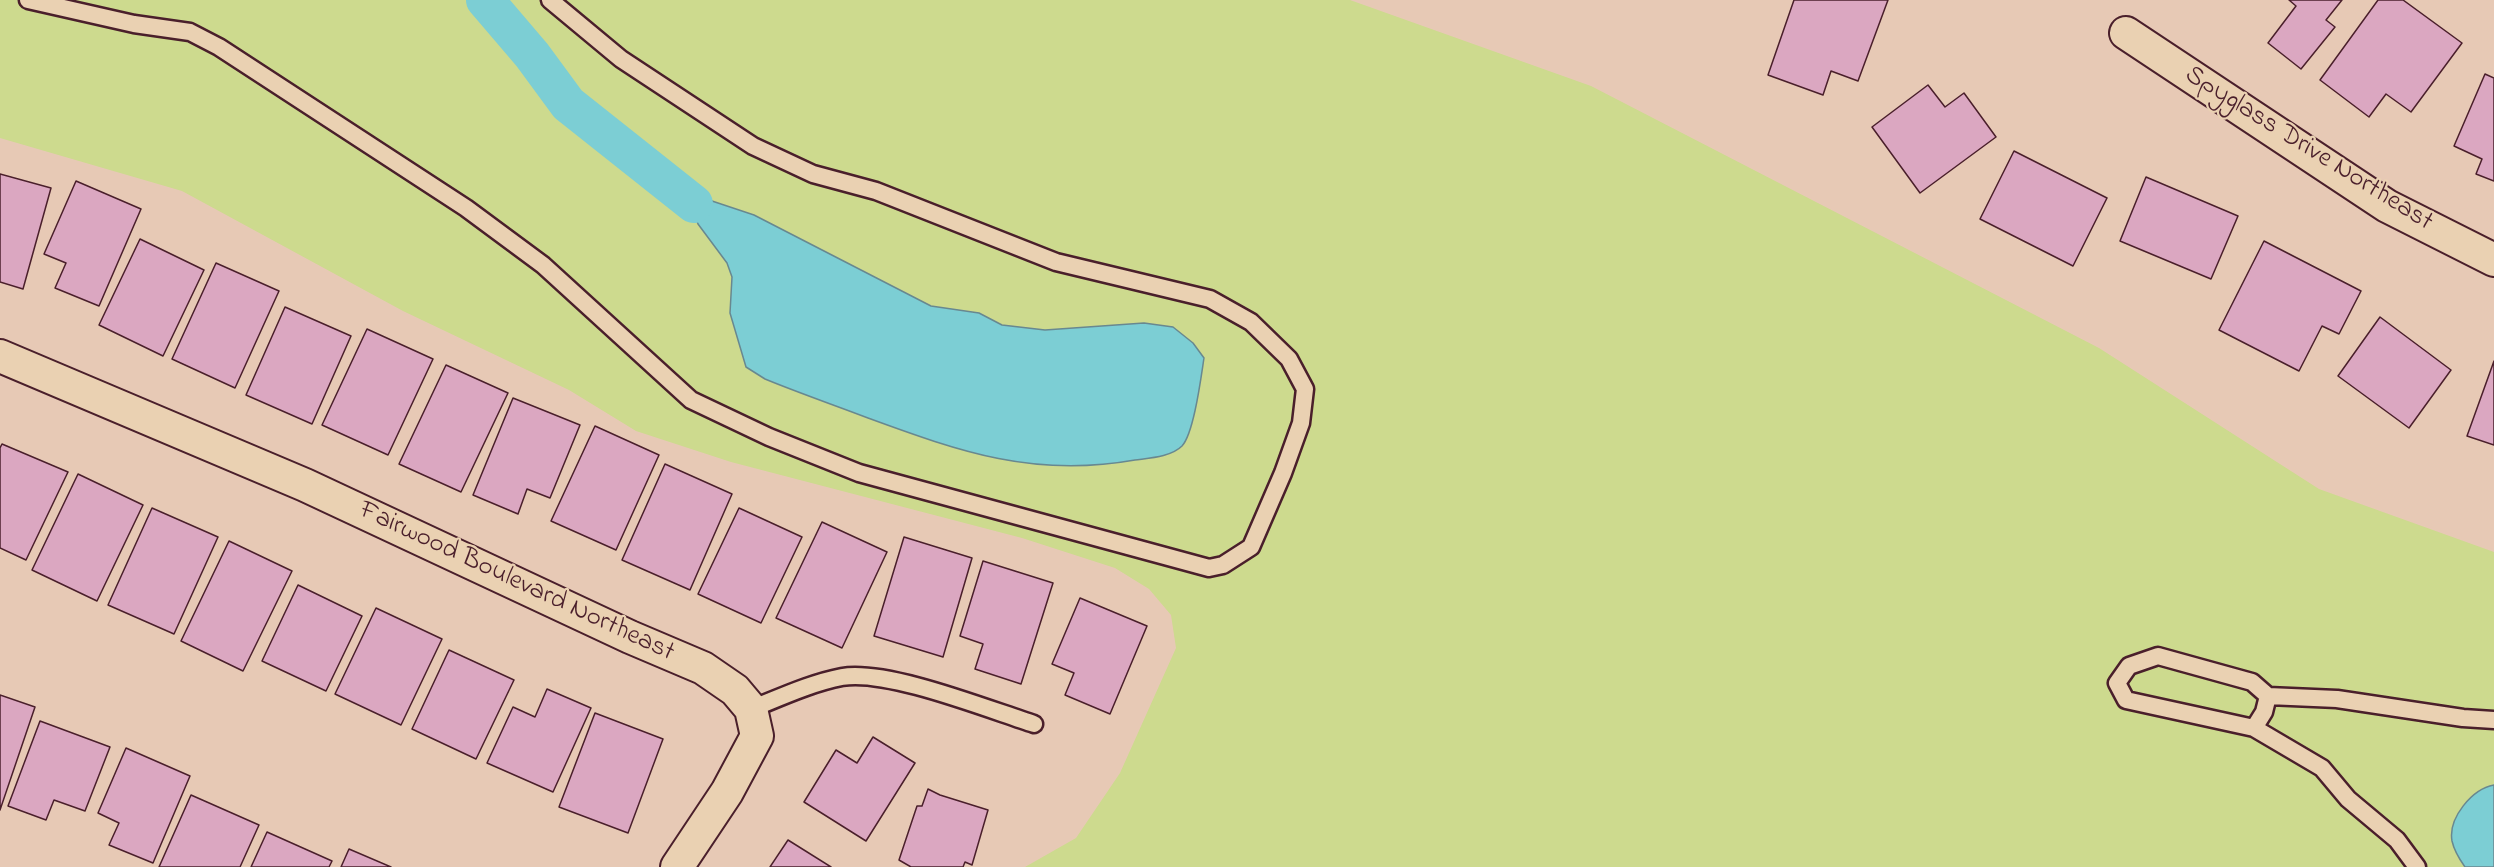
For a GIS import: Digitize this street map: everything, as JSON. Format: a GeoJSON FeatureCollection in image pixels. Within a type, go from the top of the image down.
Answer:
{"type":"FeatureCollection","features":[{"type":"Feature","properties":{"kind":"street","name":"Spyglass Drive Northeast"},"geometry":{"type":"LineString","coordinates":[[2126,33],[2387,206],[2494,260]]}},
{"type":"Feature","properties":{"kind":"street","name":"Fairwood Boulevard Northeast"},"geometry":{"type":"LineString","coordinates":[[0,356],[305,486],[630,638],[703,668],[735,690],[751,709]]}},
{"type":"Feature","properties":{"kind":"street"},"geometry":{"type":"LineString","coordinates":[[677,867],[727,792],[758,736],[751,709]]}},
{"type":"Feature","properties":{"kind":"lane"},"geometry":{"type":"LineString","coordinates":[[28,0],[134,24],[190,32],[219,46],[483,220],[543,266],[692,400],[769,437],[859,473],[1209,568],[1223,565],[1251,547],[1283,473],[1301,423],[1305,389],[1289,359],[1251,322],[1210,299],[1056,262],[876,191],[813,174],[753,146],[649,78],[621,59],[550,0]]}},
{"type":"Feature","properties":{"kind":"lane"},"geometry":{"type":"LineString","coordinates":[[2417,867],[2397,840],[2348,799],[2322,768],[2254,728],[2126,700],[2118,683],[2129,666],[2158,656],[2252,682],[2268,696],[2337,699],[2463,718],[2494,720]]}},
{"type":"Feature","properties":{"kind":"lane"},"geometry":{"type":"LineString","coordinates":[[751,709],[819,683],[843,677],[866,675],[909,685],[1034,724]]}},
{"type":"Feature","properties":{"kind":"lane"},"geometry":{"type":"LineString","coordinates":[[2254,728],[2265,711],[2268,696]]}},
{"type":"Feature","properties":{"kind":"green space"},"geometry":{"type":"Polygon","coordinates":[[[0,0],[1350,0],[1591,86],[2099,348],[2319,489],[2494,552],[2494,867],[1025,867],[1076,838],[1120,773],[1176,648],[1171,615],[1149,589],[1115,568],[1022,538],[731,462],[636,431],[569,390],[403,311],[182,191],[0,138],[0,0]]]}},
{"type":"Feature","properties":{"kind":"water"},"geometry":{"type":"Polygon","coordinates":[[[703,198],[754,215],[931,306],[979,313],[1002,325],[1045,330],[1144,323],[1173,327],[1193,343],[1204,358],[1196,404],[1186,439],[1177,450],[1153,458],[1098,465],[1031,464],[967,451],[935,441],[765,379],[746,367],[730,313],[732,277],[727,263],[698,224],[694,214],[694,204],[703,198]]]}},
{"type":"Feature","properties":{"kind":"water"},"geometry":{"type":"Polygon","coordinates":[[[2494,785],[2494,867],[2465,867],[2452,841],[2454,823],[2470,798],[2494,785]]]}},
{"type":"Feature","properties":{"kind":"building"},"geometry":{"type":"Polygon","coordinates":[[[1794,0],[1888,0],[1858,81],[1831,71],[1823,95],[1768,75],[1794,0]]]}},
{"type":"Feature","properties":{"kind":"building"},"geometry":{"type":"Polygon","coordinates":[[[2289,0],[2342,0],[2326,20],[2335,27],[2301,69],[2268,43],[2296,6],[2289,0]]]}},
{"type":"Feature","properties":{"kind":"building"},"geometry":{"type":"Polygon","coordinates":[[[2378,0],[2403,0],[2462,43],[2411,112],[2386,94],[2369,117],[2320,80],[2378,0]]]}},
{"type":"Feature","properties":{"kind":"building"},"geometry":{"type":"Polygon","coordinates":[[[2485,74],[2494,78],[2494,181],[2476,174],[2482,159],[2454,146],[2485,74]]]}},
{"type":"Feature","properties":{"kind":"building"},"geometry":{"type":"Polygon","coordinates":[[[1928,85],[1945,107],[1964,93],[1996,137],[1920,193],[1872,127],[1928,85]]]}},
{"type":"Feature","properties":{"kind":"building"},"geometry":{"type":"Polygon","coordinates":[[[2014,151],[2107,198],[2073,266],[1980,219],[2014,151]]]}},
{"type":"Feature","properties":{"kind":"building"},"geometry":{"type":"Polygon","coordinates":[[[0,174],[51,188],[23,289],[0,282],[0,174]]]}},
{"type":"Feature","properties":{"kind":"building"},"geometry":{"type":"Polygon","coordinates":[[[2146,177],[2238,216],[2211,279],[2120,241],[2146,177]]]}},
{"type":"Feature","properties":{"kind":"building"},"geometry":{"type":"Polygon","coordinates":[[[76,181],[141,209],[99,306],[55,288],[66,263],[44,254],[76,181]]]}},
{"type":"Feature","properties":{"kind":"building"},"geometry":{"type":"Polygon","coordinates":[[[140,239],[204,270],[163,356],[99,325],[140,239]]]}},
{"type":"Feature","properties":{"kind":"building"},"geometry":{"type":"Polygon","coordinates":[[[2264,241],[2361,291],[2339,334],[2322,326],[2299,371],[2219,330],[2264,241]]]}},
{"type":"Feature","properties":{"kind":"building"},"geometry":{"type":"Polygon","coordinates":[[[216,263],[279,291],[235,388],[172,359],[216,263]]]}},
{"type":"Feature","properties":{"kind":"building"},"geometry":{"type":"Polygon","coordinates":[[[285,307],[351,336],[312,424],[246,395],[285,307]]]}},
{"type":"Feature","properties":{"kind":"building"},"geometry":{"type":"Polygon","coordinates":[[[2380,317],[2451,370],[2409,428],[2338,376],[2380,317]]]}},
{"type":"Feature","properties":{"kind":"building"},"geometry":{"type":"Polygon","coordinates":[[[367,329],[433,359],[388,455],[322,425],[367,329]]]}},
{"type":"Feature","properties":{"kind":"building"},"geometry":{"type":"Polygon","coordinates":[[[2494,361],[2494,445],[2467,436],[2494,361]]]}},
{"type":"Feature","properties":{"kind":"building"},"geometry":{"type":"Polygon","coordinates":[[[446,365],[508,393],[461,492],[399,464],[446,365]]]}},
{"type":"Feature","properties":{"kind":"building"},"geometry":{"type":"Polygon","coordinates":[[[513,398],[580,425],[550,498],[527,489],[518,514],[473,495],[513,398]]]}},
{"type":"Feature","properties":{"kind":"building"},"geometry":{"type":"Polygon","coordinates":[[[595,426],[659,455],[616,550],[551,521],[595,426]]]}},
{"type":"Feature","properties":{"kind":"building"},"geometry":{"type":"Polygon","coordinates":[[[2,444],[68,472],[26,560],[0,548],[0,448],[2,444]]]}},
{"type":"Feature","properties":{"kind":"building"},"geometry":{"type":"Polygon","coordinates":[[[665,464],[732,494],[690,590],[622,560],[665,464]]]}},
{"type":"Feature","properties":{"kind":"building"},"geometry":{"type":"Polygon","coordinates":[[[78,474],[143,505],[97,601],[32,570],[78,474]]]}},
{"type":"Feature","properties":{"kind":"building"},"geometry":{"type":"Polygon","coordinates":[[[152,508],[218,537],[174,634],[108,605],[152,508]]]}},
{"type":"Feature","properties":{"kind":"building"},"geometry":{"type":"Polygon","coordinates":[[[739,508],[802,537],[761,623],[698,594],[739,508]]]}},
{"type":"Feature","properties":{"kind":"building"},"geometry":{"type":"Polygon","coordinates":[[[822,522],[887,552],[842,648],[776,618],[822,522]]]}},
{"type":"Feature","properties":{"kind":"building"},"geometry":{"type":"Polygon","coordinates":[[[904,537],[972,558],[943,657],[874,636],[904,537]]]}},
{"type":"Feature","properties":{"kind":"building"},"geometry":{"type":"Polygon","coordinates":[[[229,541],[292,571],[243,671],[181,641],[229,541]]]}},
{"type":"Feature","properties":{"kind":"building"},"geometry":{"type":"Polygon","coordinates":[[[983,561],[1053,583],[1021,684],[975,669],[983,644],[960,636],[983,561]]]}},
{"type":"Feature","properties":{"kind":"building"},"geometry":{"type":"Polygon","coordinates":[[[298,585],[362,616],[326,691],[262,661],[298,585]]]}},
{"type":"Feature","properties":{"kind":"building"},"geometry":{"type":"Polygon","coordinates":[[[1080,598],[1147,626],[1110,714],[1065,695],[1074,673],[1052,664],[1080,598]]]}},
{"type":"Feature","properties":{"kind":"building"},"geometry":{"type":"Polygon","coordinates":[[[376,608],[442,639],[401,725],[335,694],[376,608]]]}},
{"type":"Feature","properties":{"kind":"building"},"geometry":{"type":"Polygon","coordinates":[[[449,650],[514,680],[476,759],[412,729],[449,650]]]}},
{"type":"Feature","properties":{"kind":"building"},"geometry":{"type":"Polygon","coordinates":[[[547,689],[591,708],[553,792],[487,763],[513,707],[535,717],[547,689]]]}},
{"type":"Feature","properties":{"kind":"building"},"geometry":{"type":"Polygon","coordinates":[[[0,695],[35,707],[0,810],[0,695]]]}},
{"type":"Feature","properties":{"kind":"building"},"geometry":{"type":"Polygon","coordinates":[[[595,713],[663,739],[628,833],[559,807],[595,713]]]}},
{"type":"Feature","properties":{"kind":"building"},"geometry":{"type":"Polygon","coordinates":[[[40,721],[110,747],[85,811],[54,800],[46,820],[8,806],[40,721]]]}},
{"type":"Feature","properties":{"kind":"building"},"geometry":{"type":"Polygon","coordinates":[[[873,737],[915,763],[866,841],[804,802],[836,750],[857,763],[873,737]]]}},
{"type":"Feature","properties":{"kind":"building"},"geometry":{"type":"Polygon","coordinates":[[[126,748],[190,776],[153,863],[109,845],[119,823],[98,813],[126,748]]]}},
{"type":"Feature","properties":{"kind":"building"},"geometry":{"type":"Polygon","coordinates":[[[928,789],[988,810],[972,865],[965,862],[963,867],[911,867],[899,860],[917,806],[922,806],[928,789]]]}},
{"type":"Feature","properties":{"kind":"building"},"geometry":{"type":"Polygon","coordinates":[[[191,795],[259,825],[240,867],[159,867],[191,795]]]}},
{"type":"Feature","properties":{"kind":"building"},"geometry":{"type":"Polygon","coordinates":[[[267,832],[332,861],[329,867],[251,867],[267,832]]]}},
{"type":"Feature","properties":{"kind":"building"},"geometry":{"type":"Polygon","coordinates":[[[788,840],[831,867],[770,867],[788,840]]]}},
{"type":"Feature","properties":{"kind":"building"},"geometry":{"type":"Polygon","coordinates":[[[349,849],[391,867],[341,867],[349,849]]]}},
{"type":"Feature","properties":{"kind":"waterway"},"geometry":{"type":"LineString","coordinates":[[485,0],[532,55],[568,104],[694,204]]}}]}
